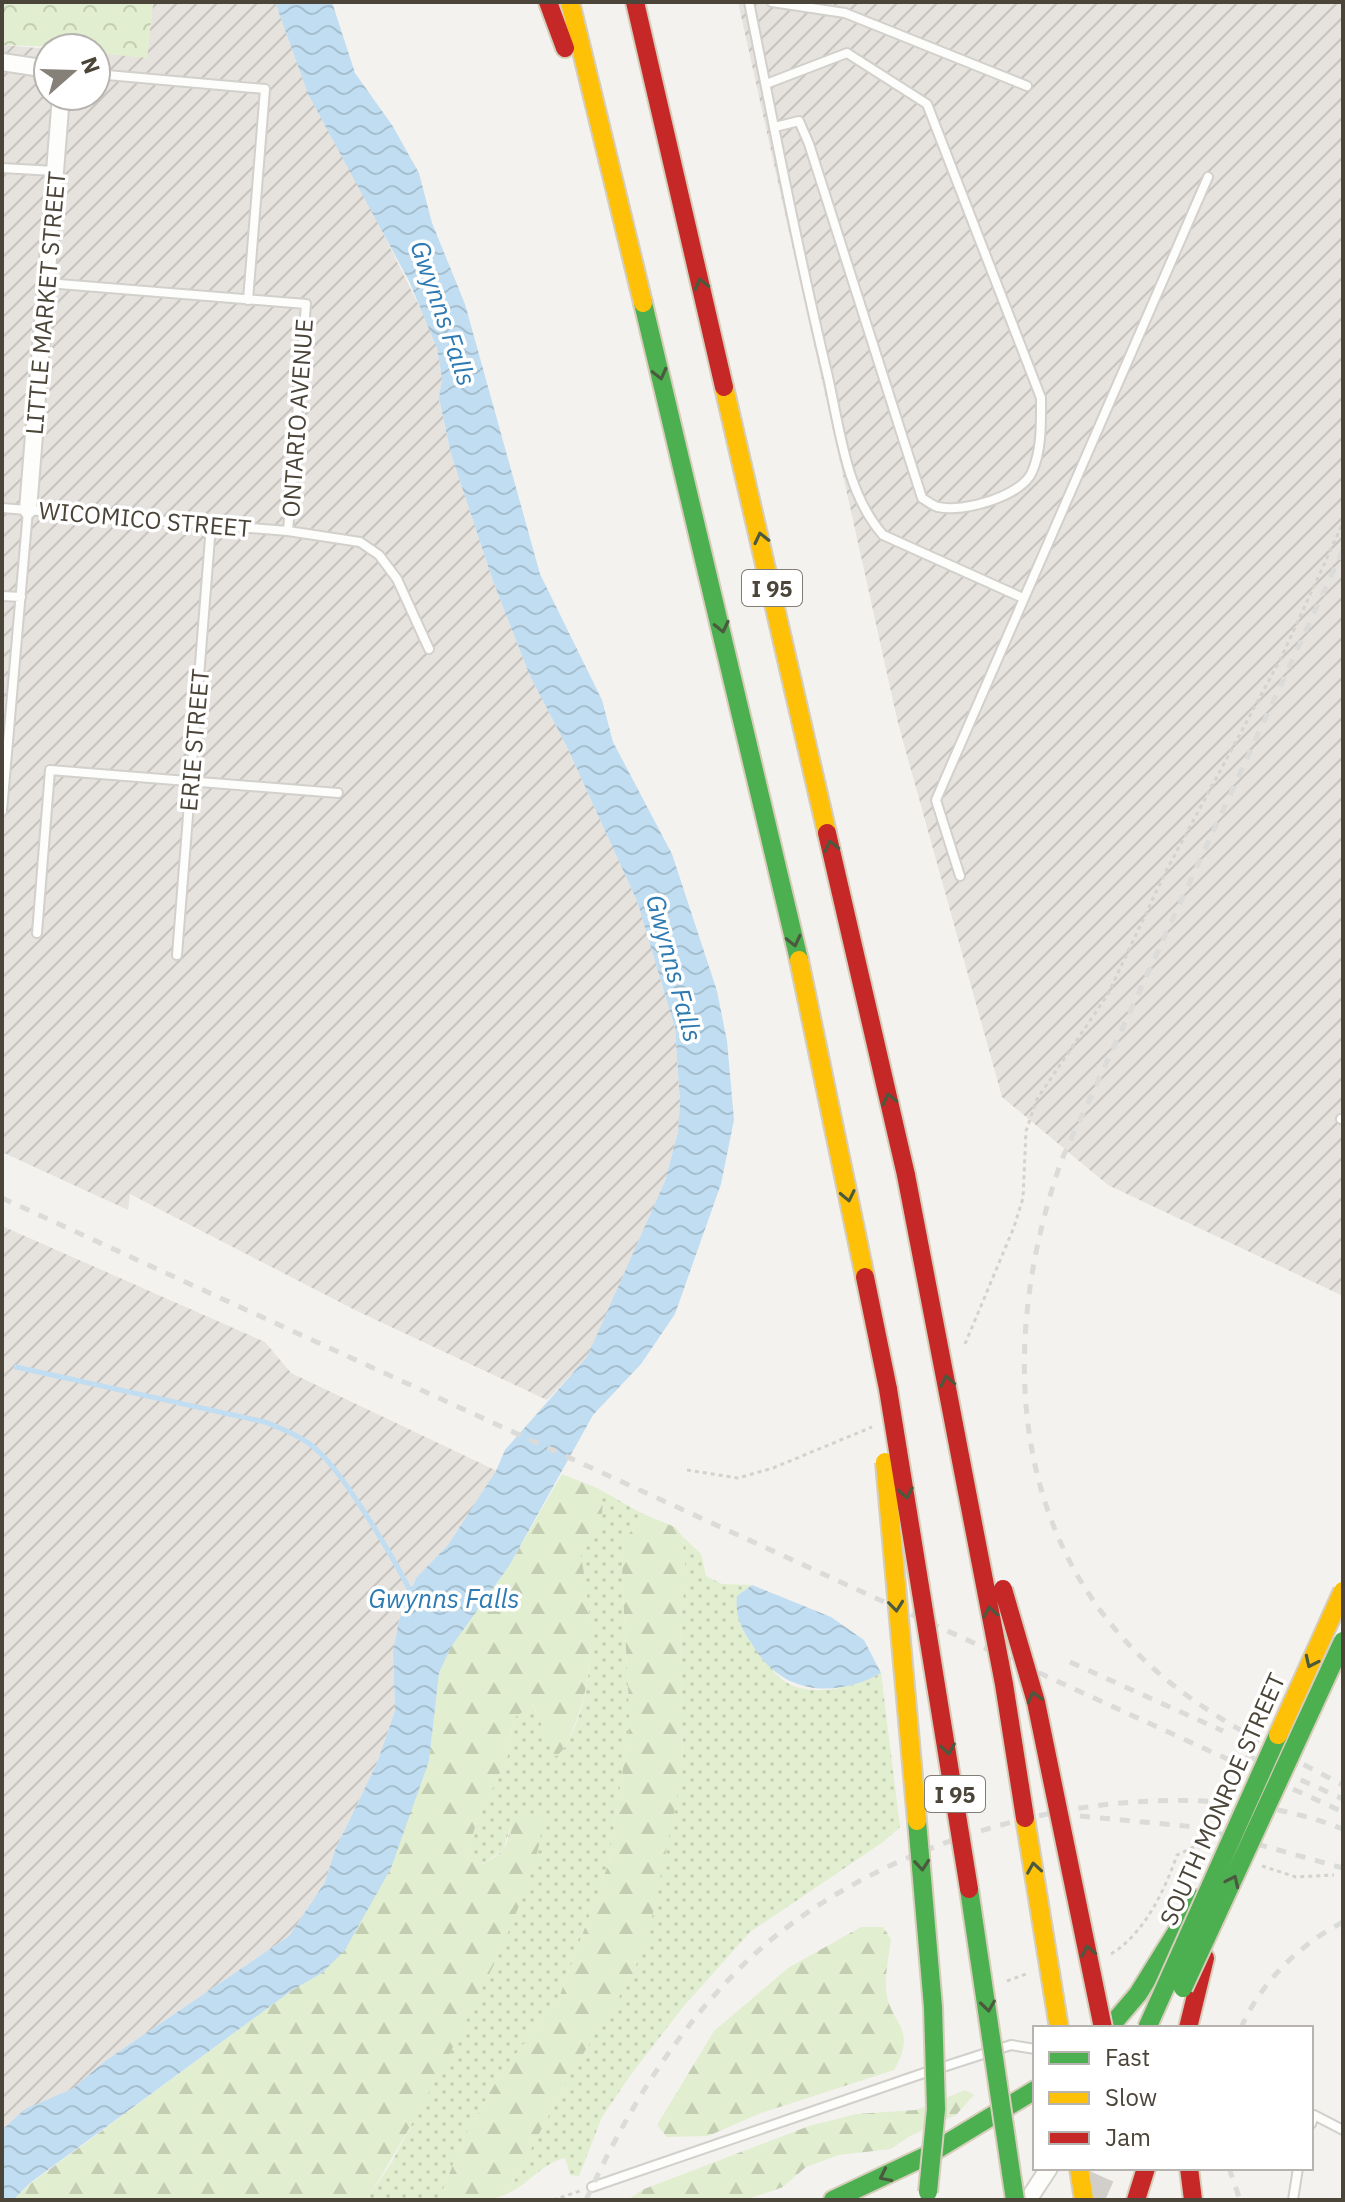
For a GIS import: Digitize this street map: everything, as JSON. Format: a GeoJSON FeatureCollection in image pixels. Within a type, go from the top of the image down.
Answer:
{"type":"FeatureCollection","features":[{"type":"Feature","properties":{"kind":"main road"},"geometry":{"type":"LineString","coordinates":[[548,2],[607,163]]}},
{"type":"Feature","properties":{"kind":"main road","name":"I 95"},"geometry":{"type":"LineString","coordinates":[[570,2],[759,783],[816,1039],[888,1389],[939,1691],[1015,2200]]}},
{"type":"Feature","properties":{"kind":"main road","name":"I 95"},"geometry":{"type":"LineString","coordinates":[[635,2],[906,1175],[1004,1684],[1059,2026]]}},
{"type":"Feature","properties":{"kind":"main road"},"geometry":{"type":"LineString","coordinates":[[888,1389],[885,1489],[933,2007],[936,2109],[926,2200]]}},
{"type":"Feature","properties":{"kind":"main road"},"geometry":{"type":"LineString","coordinates":[[962,1457],[1036,1702],[1103,2026]]}},
{"type":"Feature","properties":{"kind":"main road","name":"SOUTH MONROE STREET"},"geometry":{"type":"LineString","coordinates":[[1148,2026],[1214,1856],[1343,1591]]}},
{"type":"Feature","properties":{"kind":"main road","name":"SOUTH MONROE STREET"},"geometry":{"type":"LineString","coordinates":[[1166,2026],[1343,1641]]}},
{"type":"Feature","properties":{"kind":"main road"},"geometry":{"type":"LineString","coordinates":[[1111,2026],[1138,1994],[1214,1856]]}},
{"type":"Feature","properties":{"kind":"main road"},"geometry":{"type":"LineString","coordinates":[[1189,2026],[1220,1908]]}},
{"type":"Feature","properties":{"kind":"main road"},"geometry":{"type":"LineString","coordinates":[[833,2200],[926,2156],[1033,2091]]}},
{"type":"Feature","properties":{"kind":"main road"},"geometry":{"type":"LineString","coordinates":[[1072,2199],[1079,2170]]}},
{"type":"Feature","properties":{"kind":"main road"},"geometry":{"type":"LineString","coordinates":[[1129,2170],[1136,2200]]}},
{"type":"Feature","properties":{"kind":"main road"},"geometry":{"type":"LineString","coordinates":[[1136,2200],[1145,2170]]}},
{"type":"Feature","properties":{"kind":"main road"},"geometry":{"type":"LineString","coordinates":[[1190,2174],[1193,2200]]}},
{"type":"Feature","properties":{"kind":"street"},"geometry":{"type":"LineString","coordinates":[[2,62],[32,67]]}},
{"type":"Feature","properties":{"kind":"street","name":"LITTLE MARKET STREET"},"geometry":{"type":"LineString","coordinates":[[28,510],[60,112]]}},
{"type":"Feature","properties":{"kind":"street"},"geometry":{"type":"LineString","coordinates":[[1028,2200],[1048,2170]]}},
{"type":"Feature","properties":{"kind":"lane"},"geometry":{"type":"LineString","coordinates":[[749,2],[854,489],[868,518],[883,535],[1023,598]]}},
{"type":"Feature","properties":{"kind":"lane"},"geometry":{"type":"LineString","coordinates":[[772,2],[845,13],[1027,86]]}},
{"type":"Feature","properties":{"kind":"lane"},"geometry":{"type":"LineString","coordinates":[[766,84],[847,53],[927,104],[1041,398],[1041,432],[1032,473],[1022,487],[975,506],[937,507],[922,498],[809,144],[799,121],[775,127]]}},
{"type":"Feature","properties":{"kind":"lane"},"geometry":{"type":"LineString","coordinates":[[46,283],[248,300],[265,89],[112,75]]}},
{"type":"Feature","properties":{"kind":"lane"},"geometry":{"type":"LineString","coordinates":[[2,168],[55,171]]}},
{"type":"Feature","properties":{"kind":"lane"},"geometry":{"type":"LineString","coordinates":[[960,876],[936,800],[1208,177]]}},
{"type":"Feature","properties":{"kind":"lane","name":"ONTARIO AVENUE"},"geometry":{"type":"LineString","coordinates":[[248,300],[306,304],[288,531]]}},
{"type":"Feature","properties":{"kind":"lane","name":"WICOMICO STREET"},"geometry":{"type":"LineString","coordinates":[[2,508],[288,531],[360,542],[379,555],[397,579],[429,649]]}},
{"type":"Feature","properties":{"kind":"lane"},"geometry":{"type":"LineString","coordinates":[[2,811],[28,510]]}},
{"type":"Feature","properties":{"kind":"lane","name":"ERIE STREET"},"geometry":{"type":"LineString","coordinates":[[177,955],[211,525]]}},
{"type":"Feature","properties":{"kind":"lane"},"geometry":{"type":"LineString","coordinates":[[2,596],[21,597]]}},
{"type":"Feature","properties":{"kind":"lane"},"geometry":{"type":"LineString","coordinates":[[37,933],[50,770],[338,793]]}},
{"type":"Feature","properties":{"kind":"lane"},"geometry":{"type":"LineString","coordinates":[[592,2187],[986,2052],[1011,2045],[1033,2049]]}},
{"type":"Feature","properties":{"kind":"lane"},"geometry":{"type":"LineString","coordinates":[[1313,2118],[1314,2115],[1343,2130]]}},
{"type":"Feature","properties":{"kind":"lane"},"geometry":{"type":"LineString","coordinates":[[1293,2200],[1298,2170]]}},
{"type":"Feature","properties":{"kind":"path"},"geometry":{"type":"LineString","coordinates":[[958,1357],[980,1314],[1023,1198],[1026,1131],[1037,1099],[1108,994],[1165,873],[1281,658],[1343,523]]}},
{"type":"Feature","properties":{"kind":"path"},"geometry":{"type":"LineString","coordinates":[[687,1470],[738,1478],[843,1441],[885,1421]]}},
{"type":"Feature","properties":{"kind":"path"},"geometry":{"type":"LineString","coordinates":[[1106,1957],[1124,1946],[1166,1888],[1177,1855],[1196,1846],[1214,1856]]}},
{"type":"Feature","properties":{"kind":"path"},"geometry":{"type":"LineString","coordinates":[[1253,1863],[1296,1877],[1334,1875]]}},
{"type":"Feature","properties":{"kind":"path"},"geometry":{"type":"LineString","coordinates":[[1002,1983],[1035,1971]]}},
{"type":"Feature","properties":{"kind":"path"},"geometry":{"type":"LineString","coordinates":[[553,2200],[592,2187]]}},
{"type":"Feature","properties":{"kind":"shaded area"},"geometry":{"type":"Polygon","coordinates":[[[153,2],[275,2],[308,94],[367,201],[429,326],[437,348],[442,379],[439,399],[451,454],[493,581],[530,676],[567,747],[637,901],[675,1028],[680,1102],[678,1132],[665,1181],[587,1358],[547,1400],[355,1310],[130,1194],[128,1210],[2,1152],[2,45],[32,48],[32,112],[112,112],[112,54],[147,57],[153,2]]]}},
{"type":"Feature","properties":{"kind":"shaded area"},"geometry":{"type":"Polygon","coordinates":[[[738,2],[1343,2],[1343,1296],[1108,1185],[1002,1097],[898,723],[738,2]]]}},
{"type":"Feature","properties":{"kind":"shaded area"},"geometry":{"type":"Polygon","coordinates":[[[2,1226],[265,1342],[291,1373],[497,1471],[448,1545],[416,1578],[399,1620],[393,1652],[395,1711],[377,1763],[335,1850],[325,1882],[289,1936],[105,2061],[72,2089],[26,2109],[2,2130],[2,1226]]]}},
{"type":"Feature","properties":{"kind":"green space"},"geometry":{"type":"Polygon","coordinates":[[[2,2],[153,2],[147,58],[112,55],[112,32],[32,32],[32,46],[2,45],[2,2]]]}},
{"type":"Feature","properties":{"kind":"green space"},"geometry":{"type":"Polygon","coordinates":[[[562,1474],[599,1489],[603,1507],[596,1532],[581,1556],[590,1620],[589,1663],[582,1705],[567,1743],[555,1757],[533,1704],[513,1719],[508,1755],[476,1824],[466,1857],[483,1864],[500,1853],[518,1819],[530,1814],[541,1814],[539,1845],[525,1890],[473,2007],[412,2124],[366,2200],[13,2200],[30,2184],[291,1991],[322,1973],[429,1761],[439,1673],[451,1647],[509,1566],[562,1474]]]}},
{"type":"Feature","properties":{"kind":"green space"},"geometry":{"type":"Polygon","coordinates":[[[599,1489],[641,1513],[624,1545],[622,1575],[630,1724],[608,1865],[559,1998],[500,2075],[463,2139],[439,2200],[366,2200],[392,2162],[469,2012],[511,1825],[503,1850],[482,1864],[466,1857],[476,1824],[508,1755],[513,1719],[532,1703],[556,1756],[567,1743],[582,1705],[590,1663],[590,1641],[580,1555],[602,1516],[599,1489]]]}},
{"type":"Feature","properties":{"kind":"green space"},"geometry":{"type":"Polygon","coordinates":[[[641,1513],[675,1527],[682,1536],[686,1577],[680,1618],[683,1769],[649,1932],[631,1978],[573,2070],[507,2194],[490,2200],[439,2200],[463,2139],[500,2075],[559,1998],[608,1865],[630,1724],[622,1575],[624,1544],[641,1513]]]}},
{"type":"Feature","properties":{"kind":"green space"},"geometry":{"type":"Polygon","coordinates":[[[682,1536],[701,1554],[706,1576],[722,1584],[752,1585],[737,1596],[765,1657],[786,1683],[799,1688],[828,1690],[881,1673],[900,1827],[883,1842],[750,1932],[683,2007],[632,2073],[602,2117],[579,2176],[570,2175],[565,2158],[549,2164],[507,2194],[573,2070],[683,1769],[680,1618],[686,1577],[682,1536]]]}},
{"type":"Feature","properties":{"kind":"green space"},"geometry":{"type":"Polygon","coordinates":[[[861,1927],[883,1927],[891,1939],[886,1989],[904,2044],[894,2070],[761,2113],[708,2136],[667,2137],[657,2125],[714,2031],[788,1968],[861,1927]]]}},
{"type":"Feature","properties":{"kind":"green space"},"geometry":{"type":"Polygon","coordinates":[[[965,2090],[974,2095],[956,2115],[910,2136],[891,2149],[839,2155],[806,2167],[783,2187],[745,2200],[627,2200],[644,2189],[809,2126],[857,2114],[916,2110],[965,2090]]]}},
{"type":"Feature","properties":{"kind":"water","name":"Gwynns Falls"},"geometry":{"type":"Polygon","coordinates":[[[275,2],[332,2],[355,73],[392,125],[419,173],[432,223],[465,304],[540,574],[602,700],[613,742],[672,854],[717,991],[727,1041],[734,1120],[721,1184],[675,1314],[641,1364],[593,1415],[509,1566],[451,1647],[439,1673],[429,1761],[391,1868],[345,1950],[322,1973],[291,1991],[30,2183],[13,2200],[2,2200],[2,2130],[25,2109],[72,2089],[105,2061],[289,1936],[325,1882],[335,1850],[377,1763],[395,1711],[393,1652],[399,1620],[416,1578],[448,1545],[496,1471],[505,1450],[587,1357],[665,1181],[678,1132],[680,1102],[675,1028],[637,901],[567,747],[530,676],[493,581],[451,454],[439,398],[442,379],[437,348],[409,281],[308,94],[275,2]]]}},
{"type":"Feature","properties":{"kind":"water"},"geometry":{"type":"Polygon","coordinates":[[[752,1585],[831,1617],[864,1640],[881,1673],[863,1681],[828,1689],[794,1682],[779,1674],[753,1646],[738,1616],[737,1596],[752,1585]]]}},
{"type":"Feature","properties":{"kind":"waterway"},"geometry":{"type":"LineString","coordinates":[[16,1367],[265,1422],[301,1438],[319,1452],[343,1480],[413,1597]]}},
{"type":"Feature","properties":{"kind":"tunnel"},"geometry":{"type":"LineString","coordinates":[[1091,2200],[1104,2170]]}},
{"type":"Feature","properties":{"kind":"railway"},"geometry":{"type":"LineString","coordinates":[[1343,550],[1062,1159],[1042,1227],[1029,1297],[1024,1367],[1030,1436],[1045,1502],[1072,1565],[1110,1623],[1183,1693],[1250,1735],[1343,1785]]}},
{"type":"Feature","properties":{"kind":"railway"},"geometry":{"type":"LineString","coordinates":[[2,1198],[1343,1812]]}},
{"type":"Feature","properties":{"kind":"railway"},"geometry":{"type":"LineString","coordinates":[[1070,1662],[1223,1731]]}},
{"type":"Feature","properties":{"kind":"railway"},"geometry":{"type":"LineString","coordinates":[[1246,1755],[1343,1799]]}},
{"type":"Feature","properties":{"kind":"railway"},"geometry":{"type":"LineString","coordinates":[[586,2200],[635,2105],[674,2046],[718,1991],[743,1965],[801,1917],[870,1876],[945,1843],[1026,1819],[1109,1804],[1191,1801],[1270,1809],[1343,1829]]}},
{"type":"Feature","properties":{"kind":"railway"},"geometry":{"type":"LineString","coordinates":[[1080,1816],[1196,1827],[1343,1868]]}},
{"type":"Feature","properties":{"kind":"railway"},"geometry":{"type":"LineString","coordinates":[[1242,2026],[1259,1995],[1283,1966],[1311,1942],[1343,1922]]}},
{"type":"Feature","properties":{"kind":"railway"},"geometry":{"type":"LineString","coordinates":[[1230,2170],[1240,2200]]}},
{"type":"Feature","properties":{"kind":"traffic: fast"},"geometry":{"type":"LineString","coordinates":[[643,303],[799,960]]}},
{"type":"Feature","properties":{"kind":"traffic: fast"},"geometry":{"type":"LineString","coordinates":[[1183,1988],[1343,1641]]}},
{"type":"Feature","properties":{"kind":"traffic: fast"},"geometry":{"type":"LineString","coordinates":[[1148,2026],[1278,1735]]}},
{"type":"Feature","properties":{"kind":"traffic: fast"},"geometry":{"type":"LineString","coordinates":[[917,1821],[933,2007],[936,2109],[928,2192]]}},
{"type":"Feature","properties":{"kind":"traffic: fast"},"geometry":{"type":"LineString","coordinates":[[969,1889],[1015,2200]]}},
{"type":"Feature","properties":{"kind":"traffic: fast"},"geometry":{"type":"LineString","coordinates":[[1111,2026],[1138,1994],[1197,1899]]}},
{"type":"Feature","properties":{"kind":"traffic: fast"},"geometry":{"type":"LineString","coordinates":[[833,2200],[926,2156],[1033,2091]]}},
{"type":"Feature","properties":{"kind":"traffic: slow"},"geometry":{"type":"LineString","coordinates":[[570,2],[643,303]]}},
{"type":"Feature","properties":{"kind":"traffic: slow"},"geometry":{"type":"LineString","coordinates":[[724,387],[827,833]]}},
{"type":"Feature","properties":{"kind":"traffic: slow"},"geometry":{"type":"LineString","coordinates":[[799,960],[865,1277]]}},
{"type":"Feature","properties":{"kind":"traffic: slow"},"geometry":{"type":"LineString","coordinates":[[885,1462],[917,1821]]}},
{"type":"Feature","properties":{"kind":"traffic: slow"},"geometry":{"type":"LineString","coordinates":[[1278,1735],[1343,1591]]}},
{"type":"Feature","properties":{"kind":"traffic: slow"},"geometry":{"type":"LineString","coordinates":[[1025,1818],[1059,2026]]}},
{"type":"Feature","properties":{"kind":"traffic: slow"},"geometry":{"type":"LineString","coordinates":[[1079,2170],[1084,2200]]}},
{"type":"Feature","properties":{"kind":"traffic: jam"},"geometry":{"type":"LineString","coordinates":[[548,2],[565,48]]}},
{"type":"Feature","properties":{"kind":"traffic: jam"},"geometry":{"type":"LineString","coordinates":[[635,2],[724,387]]}},
{"type":"Feature","properties":{"kind":"traffic: jam"},"geometry":{"type":"LineString","coordinates":[[827,833],[906,1175]]}},
{"type":"Feature","properties":{"kind":"traffic: jam"},"geometry":{"type":"LineString","coordinates":[[906,1175],[1004,1684],[1025,1818]]}},
{"type":"Feature","properties":{"kind":"traffic: jam"},"geometry":{"type":"LineString","coordinates":[[865,1277],[888,1389]]}},
{"type":"Feature","properties":{"kind":"traffic: jam"},"geometry":{"type":"LineString","coordinates":[[888,1389],[969,1889]]}},
{"type":"Feature","properties":{"kind":"traffic: jam"},"geometry":{"type":"LineString","coordinates":[[1003,1589],[1036,1702],[1103,2026]]}},
{"type":"Feature","properties":{"kind":"traffic: jam"},"geometry":{"type":"LineString","coordinates":[[1188,2026],[1205,1958]]}},
{"type":"Feature","properties":{"kind":"traffic: jam"},"geometry":{"type":"LineString","coordinates":[[1136,2200],[1145,2170]]}},
{"type":"Feature","properties":{"kind":"traffic: jam"},"geometry":{"type":"LineString","coordinates":[[1189,2170],[1193,2200]]}}]}
